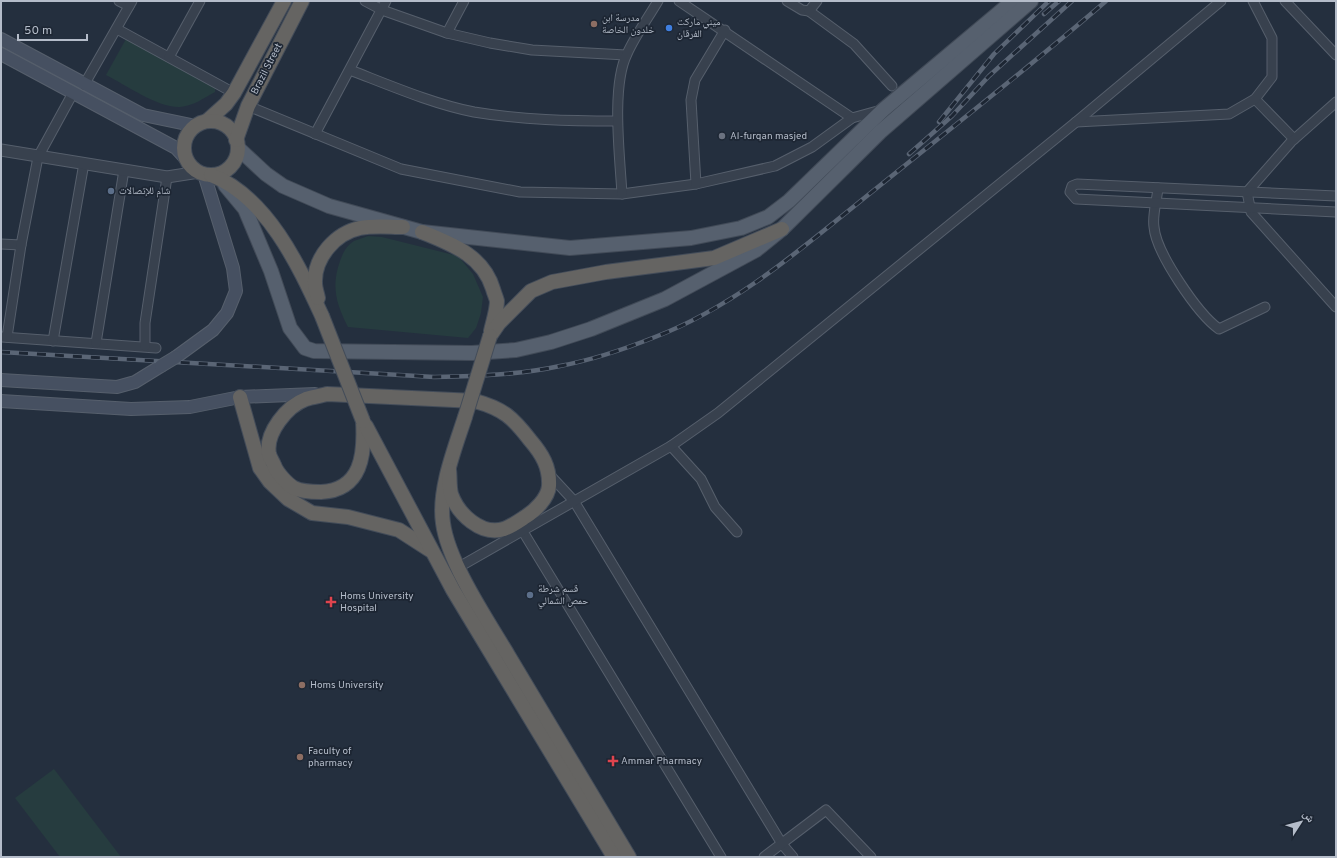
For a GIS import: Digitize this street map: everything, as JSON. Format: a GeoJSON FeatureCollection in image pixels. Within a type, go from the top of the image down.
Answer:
{"type":"FeatureCollection","features":[{"type":"Feature","properties":{"kind":"highway","name":"Brazil Street"},"geometry":{"type":"LineString","coordinates":[[202,124],[226,104],[234,93],[284,1]]}},
{"type":"Feature","properties":{"kind":"highway","name":"Brazil Street"},"geometry":{"type":"LineString","coordinates":[[237,144],[248,106],[302,1]]}},
{"type":"Feature","properties":{"kind":"highway"},"geometry":{"type":"LineString","coordinates":[[204,174],[221,173],[230,167],[236,158],[237,144],[232,131],[225,125],[216,122],[202,124],[189,132],[185,141],[184,150],[186,159],[191,167],[204,174],[226,181],[243,193],[264,215],[301,270],[322,316],[363,421],[432,552],[453,590],[614,857]]}},
{"type":"Feature","properties":{"kind":"highway"},"geometry":{"type":"LineString","coordinates":[[322,316],[315,282],[318,265],[329,245],[344,233],[361,228],[403,227]]}},
{"type":"Feature","properties":{"kind":"highway"},"geometry":{"type":"LineString","coordinates":[[490,336],[499,323],[531,291],[552,282],[606,272],[714,258],[782,229]]}},
{"type":"Feature","properties":{"kind":"highway"},"geometry":{"type":"LineString","coordinates":[[422,232],[455,246],[472,256],[483,268],[491,282],[496,301],[490,336],[449,470],[442,507],[443,524],[449,548],[483,613],[629,857]]}},
{"type":"Feature","properties":{"kind":"highway"},"geometry":{"type":"LineString","coordinates":[[363,421],[365,445],[360,463],[352,478],[342,488],[311,492],[294,488],[277,471],[269,453],[271,434],[280,419],[289,410],[305,400],[327,394],[475,401],[493,405],[513,419],[543,456],[548,473],[549,488],[541,502],[520,526],[493,530],[482,528],[469,521],[457,506],[451,492],[449,470]]}},
{"type":"Feature","properties":{"kind":"highway"},"geometry":{"type":"LineString","coordinates":[[240,397],[260,468],[270,482],[288,499],[312,513],[348,517],[400,530],[432,552]]}},
{"type":"Feature","properties":{"kind":"main road"},"geometry":{"type":"LineString","coordinates":[[237,144],[266,174],[283,186],[329,206],[422,232],[570,248],[691,238],[741,228],[768,217],[789,201],[883,110],[1013,1]]}},
{"type":"Feature","properties":{"kind":"main road"},"geometry":{"type":"LineString","coordinates":[[204,174],[222,182],[245,209],[271,271],[290,328],[305,348],[314,351],[472,353],[516,350],[551,342],[592,329],[665,299],[756,250],[782,229],[880,132],[1031,1]]}},
{"type":"Feature","properties":{"kind":"main road"},"geometry":{"type":"LineString","coordinates":[[1,39],[143,115],[202,124]]}},
{"type":"Feature","properties":{"kind":"main road"},"geometry":{"type":"LineString","coordinates":[[1,54],[176,148],[186,159]]}},
{"type":"Feature","properties":{"kind":"main road"},"geometry":{"type":"LineString","coordinates":[[1,380],[117,387],[135,382],[176,357],[213,330],[227,313],[236,291],[233,268],[204,174]]}},
{"type":"Feature","properties":{"kind":"main road"},"geometry":{"type":"LineString","coordinates":[[1,401],[131,409],[190,407],[240,397],[327,394]]}},
{"type":"Feature","properties":{"kind":"street"},"geometry":{"type":"LineString","coordinates":[[84,84],[130,4],[119,1]]}},
{"type":"Feature","properties":{"kind":"street"},"geometry":{"type":"LineString","coordinates":[[169,57],[200,1]]}},
{"type":"Feature","properties":{"kind":"street"},"geometry":{"type":"LineString","coordinates":[[365,1],[384,5],[447,34],[490,43],[532,50],[626,55]]}},
{"type":"Feature","properties":{"kind":"street"},"geometry":{"type":"LineString","coordinates":[[447,34],[464,1]]}},
{"type":"Feature","properties":{"kind":"street"},"geometry":{"type":"LineString","coordinates":[[622,194],[617,121],[620,76],[626,55],[658,1]]}},
{"type":"Feature","properties":{"kind":"street"},"geometry":{"type":"LineString","coordinates":[[679,1],[725,30],[852,118]]}},
{"type":"Feature","properties":{"kind":"street"},"geometry":{"type":"LineString","coordinates":[[787,1],[802,10],[808,11],[854,44],[892,86]]}},
{"type":"Feature","properties":{"kind":"street"},"geometry":{"type":"LineString","coordinates":[[808,11],[817,1]]}},
{"type":"Feature","properties":{"kind":"street"},"geometry":{"type":"LineString","coordinates":[[459,566],[520,526],[574,501],[671,446],[718,413],[1076,122],[1221,1]]}},
{"type":"Feature","properties":{"kind":"street"},"geometry":{"type":"LineString","coordinates":[[1076,122],[1229,114],[1255,99],[1272,77],[1272,38],[1253,1]]}},
{"type":"Feature","properties":{"kind":"street"},"geometry":{"type":"LineString","coordinates":[[1285,1],[1336,55]]}},
{"type":"Feature","properties":{"kind":"street"},"geometry":{"type":"LineString","coordinates":[[316,134],[384,5]]}},
{"type":"Feature","properties":{"kind":"street"},"geometry":{"type":"LineString","coordinates":[[117,29],[234,93]]}},
{"type":"Feature","properties":{"kind":"street"},"geometry":{"type":"LineString","coordinates":[[696,184],[691,100],[695,80],[725,30]]}},
{"type":"Feature","properties":{"kind":"street"},"geometry":{"type":"LineString","coordinates":[[350,70],[406,92],[473,112],[542,120],[617,121]]}},
{"type":"Feature","properties":{"kind":"street"},"geometry":{"type":"LineString","coordinates":[[73,93],[38,157],[4,337],[146,346],[156,348]]}},
{"type":"Feature","properties":{"kind":"street"},"geometry":{"type":"LineString","coordinates":[[1255,99],[1294,139]]}},
{"type":"Feature","properties":{"kind":"street"},"geometry":{"type":"LineString","coordinates":[[1336,102],[1294,139],[1248,192],[1251,212],[1336,307]]}},
{"type":"Feature","properties":{"kind":"street"},"geometry":{"type":"LineString","coordinates":[[248,106],[401,169],[520,192],[622,194],[696,184],[775,166],[812,147],[852,118],[883,110]]}},
{"type":"Feature","properties":{"kind":"street"},"geometry":{"type":"LineString","coordinates":[[1,150],[167,177],[204,174]]}},
{"type":"Feature","properties":{"kind":"street"},"geometry":{"type":"LineString","coordinates":[[53,341],[84,163]]}},
{"type":"Feature","properties":{"kind":"street"},"geometry":{"type":"LineString","coordinates":[[96,343],[124,170]]}},
{"type":"Feature","properties":{"kind":"street"},"geometry":{"type":"LineString","coordinates":[[146,346],[145,323],[167,177]]}},
{"type":"Feature","properties":{"kind":"street"},"geometry":{"type":"LineString","coordinates":[[1336,196],[1077,184],[1072,186],[1070,192],[1076,198],[1336,212]]}},
{"type":"Feature","properties":{"kind":"street"},"geometry":{"type":"LineString","coordinates":[[1158,188],[1154,227],[1162,251],[1176,278],[1216,326],[1219,329],[1265,308]]}},
{"type":"Feature","properties":{"kind":"street"},"geometry":{"type":"LineString","coordinates":[[1,244],[21,245]]}},
{"type":"Feature","properties":{"kind":"street"},"geometry":{"type":"LineString","coordinates":[[671,446],[701,479],[715,507],[737,532]]}},
{"type":"Feature","properties":{"kind":"street"},"geometry":{"type":"LineString","coordinates":[[548,473],[574,501],[782,844],[793,857]]}},
{"type":"Feature","properties":{"kind":"street"},"geometry":{"type":"LineString","coordinates":[[520,526],[721,857]]}},
{"type":"Feature","properties":{"kind":"street"},"geometry":{"type":"LineString","coordinates":[[764,857],[826,810],[871,857]]}},
{"type":"Feature","properties":{"kind":"green space"},"geometry":{"type":"Polygon","coordinates":[[[126,39],[215,88],[215,92],[189,105],[180,107],[171,106],[152,100],[106,75],[126,39]]]}},
{"type":"Feature","properties":{"kind":"green space"},"geometry":{"type":"Polygon","coordinates":[[[368,236],[382,237],[458,256],[473,274],[483,297],[481,313],[476,328],[468,338],[348,327],[340,310],[336,295],[335,287],[337,270],[342,255],[349,245],[354,241],[368,236]]]}},
{"type":"Feature","properties":{"kind":"green space"},"geometry":{"type":"Polygon","coordinates":[[[54,769],[121,857],[60,857],[15,798],[54,769]]]}},
{"type":"Feature","properties":{"kind":"railway"},"geometry":{"type":"LineString","coordinates":[[939,122],[994,54],[1049,1]]}},
{"type":"Feature","properties":{"kind":"railway"},"geometry":{"type":"LineString","coordinates":[[1044,14],[1059,1]]}},
{"type":"Feature","properties":{"kind":"railway"},"geometry":{"type":"LineString","coordinates":[[909,154],[952,116],[989,76],[1072,1]]}},
{"type":"Feature","properties":{"kind":"railway"},"geometry":{"type":"LineString","coordinates":[[1,352],[434,377],[529,371],[572,364],[608,354],[686,324],[716,308],[772,271],[993,95],[1106,1]]}},
{"type":"Feature","properties":{"kind":"place","name":"مدرسة ابن خلدون الخاصة"},"geometry":{"type":"Point","coordinates":[594,24]}},
{"type":"Feature","properties":{"kind":"place","name":"ميني ماركت الفرقان"},"geometry":{"type":"Point","coordinates":[669,28]}},
{"type":"Feature","properties":{"kind":"place","name":"Al-furqan masjed"},"geometry":{"type":"Point","coordinates":[722,136]}},
{"type":"Feature","properties":{"kind":"place","name":"شام للإتصالات"},"geometry":{"type":"Point","coordinates":[111,191]}},
{"type":"Feature","properties":{"kind":"place","name":"قسم شرطة حمص الشمالي"},"geometry":{"type":"Point","coordinates":[530,595]}},
{"type":"Feature","properties":{"kind":"place","name":"Homs University Hospital"},"geometry":{"type":"Point","coordinates":[331,602]}},
{"type":"Feature","properties":{"kind":"place","name":"Homs University"},"geometry":{"type":"Point","coordinates":[302,685]}},
{"type":"Feature","properties":{"kind":"place","name":"Faculty of pharmacy"},"geometry":{"type":"Point","coordinates":[300,757]}},
{"type":"Feature","properties":{"kind":"place","name":"Ammar Pharmacy"},"geometry":{"type":"Point","coordinates":[613,761]}}]}
